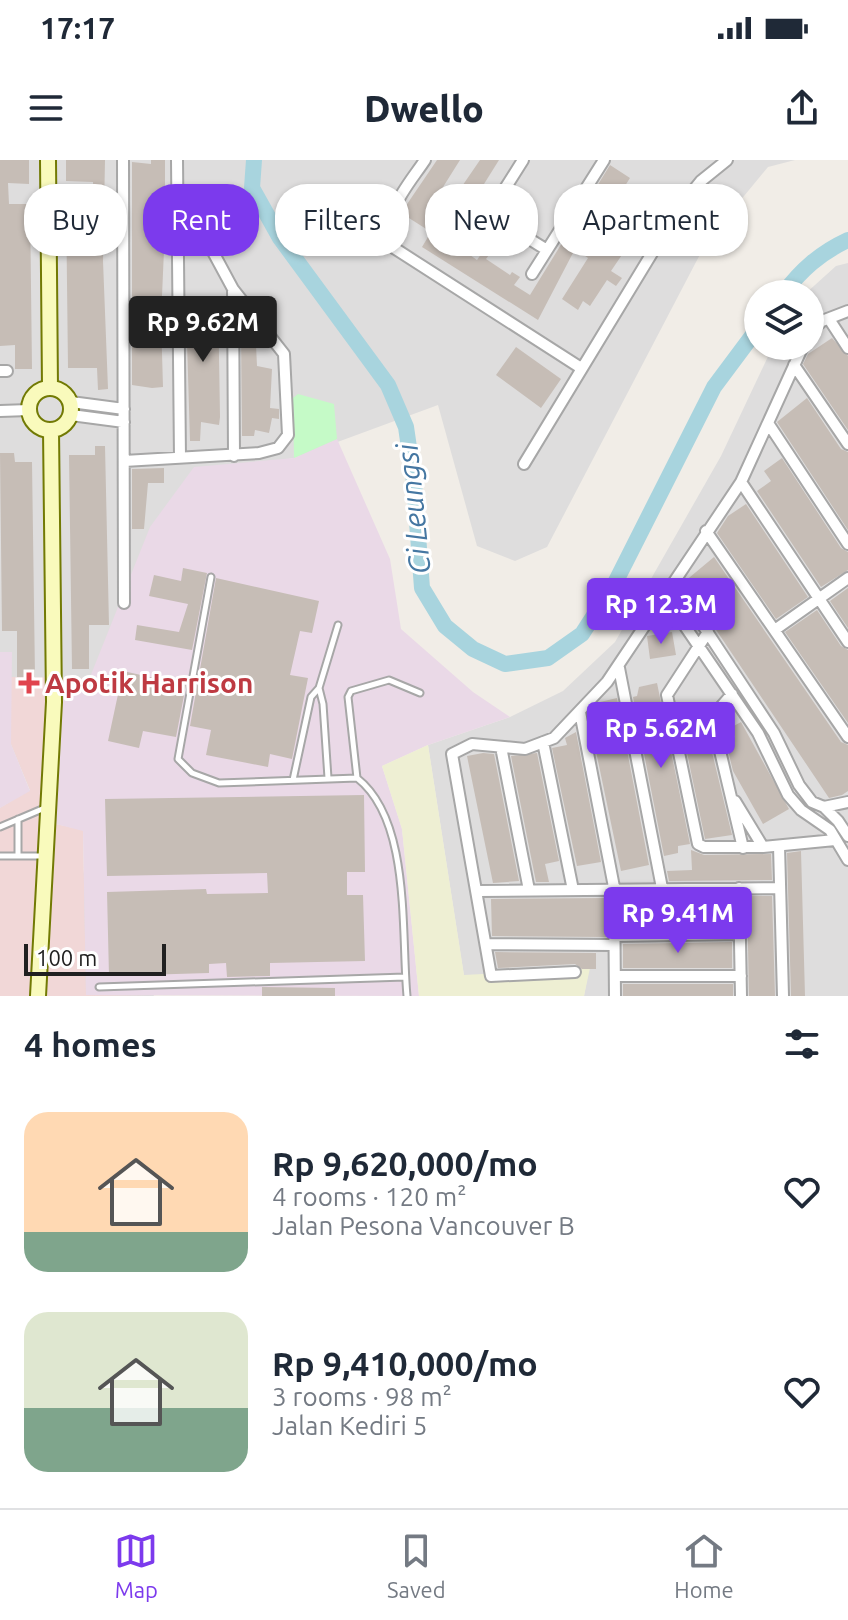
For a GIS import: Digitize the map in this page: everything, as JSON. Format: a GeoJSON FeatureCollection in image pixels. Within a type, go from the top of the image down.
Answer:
{"type":"FeatureCollection","features":[{"type":"Feature","properties":{"kind":"street"},"geometry":{"type":"LineString","coordinates":[[48,160],[50,387]]}},
{"type":"Feature","properties":{"kind":"street"},"geometry":{"type":"LineString","coordinates":[[123,160],[124,603]]}},
{"type":"Feature","properties":{"kind":"street"},"geometry":{"type":"LineString","coordinates":[[177,160],[178,184]]}},
{"type":"Feature","properties":{"kind":"street"},"geometry":{"type":"LineString","coordinates":[[425,160],[393,209],[388,235],[394,248],[581,368]]}},
{"type":"Feature","properties":{"kind":"street"},"geometry":{"type":"LineString","coordinates":[[508,184],[523,160]]}},
{"type":"Feature","properties":{"kind":"street"},"geometry":{"type":"LineString","coordinates":[[532,274],[604,160]]}},
{"type":"Feature","properties":{"kind":"street"},"geometry":{"type":"LineString","coordinates":[[524,464],[680,207],[701,181],[727,160]]}},
{"type":"Feature","properties":{"kind":"street"},"geometry":{"type":"LineString","coordinates":[[538,244],[547,250]]}},
{"type":"Feature","properties":{"kind":"street"},"geometry":{"type":"LineString","coordinates":[[179,256],[180,458]]}},
{"type":"Feature","properties":{"kind":"street"},"geometry":{"type":"LineString","coordinates":[[124,461],[234,456],[278,448],[288,435],[284,354],[233,289],[215,256]]}},
{"type":"Feature","properties":{"kind":"street"},"geometry":{"type":"LineString","coordinates":[[233,289],[234,456]]}},
{"type":"Feature","properties":{"kind":"street"},"geometry":{"type":"LineString","coordinates":[[824,322],[848,311]]}},
{"type":"Feature","properties":{"kind":"street"},"geometry":{"type":"LineString","coordinates":[[829,319],[848,348]]}},
{"type":"Feature","properties":{"kind":"street"},"geometry":{"type":"LineString","coordinates":[[575,972],[491,976],[452,754],[472,744],[525,749],[554,738],[619,668],[741,482],[796,360]]}},
{"type":"Feature","properties":{"kind":"street"},"geometry":{"type":"LineString","coordinates":[[794,365],[848,444]]}},
{"type":"Feature","properties":{"kind":"street"},"geometry":{"type":"LineString","coordinates":[[50,387],[63,391],[71,408],[63,426],[51,430],[33,422],[29,410],[37,392],[50,387]]}},
{"type":"Feature","properties":{"kind":"street"},"geometry":{"type":"LineString","coordinates":[[71,408],[124,409]]}},
{"type":"Feature","properties":{"kind":"street"},"geometry":{"type":"LineString","coordinates":[[71,408],[124,422]]}},
{"type":"Feature","properties":{"kind":"street"},"geometry":{"type":"LineString","coordinates":[[0,411],[29,410]]}},
{"type":"Feature","properties":{"kind":"street"},"geometry":{"type":"LineString","coordinates":[[768,423],[848,544]]}},
{"type":"Feature","properties":{"kind":"street"},"geometry":{"type":"LineString","coordinates":[[38,996],[43,856],[54,702],[51,430]]}},
{"type":"Feature","properties":{"kind":"street"},"geometry":{"type":"LineString","coordinates":[[741,482],[848,642]]}},
{"type":"Feature","properties":{"kind":"street"},"geometry":{"type":"LineString","coordinates":[[706,531],[848,737]]}},
{"type":"Feature","properties":{"kind":"street"},"geometry":{"type":"LineString","coordinates":[[776,629],[848,578]]}},
{"type":"Feature","properties":{"kind":"street"},"geometry":{"type":"LineString","coordinates":[[675,583],[774,733],[799,785],[812,802],[824,807],[848,836]]}},
{"type":"Feature","properties":{"kind":"street"},"geometry":{"type":"LineString","coordinates":[[665,597],[758,733],[788,795],[801,810],[830,830],[848,860]]}},
{"type":"Feature","properties":{"kind":"street"},"geometry":{"type":"LineString","coordinates":[[708,632],[667,695],[696,837],[704,847],[743,848],[835,840]]}},
{"type":"Feature","properties":{"kind":"street"},"geometry":{"type":"LineString","coordinates":[[619,668],[662,888]]}},
{"type":"Feature","properties":{"kind":"street"},"geometry":{"type":"LineString","coordinates":[[732,694],[712,717],[743,848]]}},
{"type":"Feature","properties":{"kind":"street"},"geometry":{"type":"LineString","coordinates":[[580,712],[614,887],[615,996]]}},
{"type":"Feature","properties":{"kind":"street"},"geometry":{"type":"LineString","coordinates":[[543,742],[573,890]]}},
{"type":"Feature","properties":{"kind":"street"},"geometry":{"type":"LineString","coordinates":[[501,747],[529,890]]}},
{"type":"Feature","properties":{"kind":"street"},"geometry":{"type":"LineString","coordinates":[[731,796],[763,847]]}},
{"type":"Feature","properties":{"kind":"street"},"geometry":{"type":"LineString","coordinates":[[824,807],[848,802]]}},
{"type":"Feature","properties":{"kind":"street"},"geometry":{"type":"LineString","coordinates":[[779,846],[783,996]]}},
{"type":"Feature","properties":{"kind":"street"},"geometry":{"type":"LineString","coordinates":[[478,891],[614,887],[780,888]]}},
{"type":"Feature","properties":{"kind":"street"},"geometry":{"type":"LineString","coordinates":[[739,888],[741,996]]}},
{"type":"Feature","properties":{"kind":"street"},"geometry":{"type":"LineString","coordinates":[[486,944],[740,934]]}},
{"type":"Feature","properties":{"kind":"street"},"geometry":{"type":"LineString","coordinates":[[617,976],[741,976]]}},
{"type":"Feature","properties":{"kind":"lane"},"geometry":{"type":"LineString","coordinates":[[211,577],[178,759],[192,773],[219,783],[357,778],[373,790],[395,841],[407,996]]}},
{"type":"Feature","properties":{"kind":"lane"},"geometry":{"type":"LineString","coordinates":[[293,780],[311,697],[319,688],[338,625]]}},
{"type":"Feature","properties":{"kind":"lane"},"geometry":{"type":"LineString","coordinates":[[357,778],[349,693],[389,680],[420,693]]}},
{"type":"Feature","properties":{"kind":"lane"},"geometry":{"type":"LineString","coordinates":[[319,688],[328,778]]}},
{"type":"Feature","properties":{"kind":"lane"},"geometry":{"type":"LineString","coordinates":[[0,827],[47,807]]}},
{"type":"Feature","properties":{"kind":"lane"},"geometry":{"type":"LineString","coordinates":[[18,819],[18,856]]}},
{"type":"Feature","properties":{"kind":"lane"},"geometry":{"type":"LineString","coordinates":[[0,856],[43,856]]}},
{"type":"Feature","properties":{"kind":"lane"},"geometry":{"type":"LineString","coordinates":[[99,987],[405,977]]}},
{"type":"Feature","properties":{"kind":"shaded area"},"geometry":{"type":"Polygon","coordinates":[[[0,160],[795,160],[768,167],[748,191],[748,184],[554,184],[554,256],[699,256],[547,547],[515,561],[477,546],[438,405],[294,458],[257,464],[56,824],[154,996],[0,996],[0,808],[30,790],[11,744],[11,652],[0,652],[0,160]]]}},
{"type":"Feature","properties":{"kind":"shaded area"},"geometry":{"type":"Polygon","coordinates":[[[848,263],[848,996],[584,996],[589,968],[464,976],[428,745],[510,717],[563,691],[615,642],[721,456],[766,360],[824,360],[824,280],[820,280],[836,266],[848,263]]]}},
{"type":"Feature","properties":{"kind":"shaded area"},"geometry":{"type":"Polygon","coordinates":[[[337,439],[390,559],[401,629],[473,692],[510,717],[428,745],[382,766],[402,829],[419,996],[86,995],[83,831],[56,824],[59,691],[90,677],[150,527],[194,467],[294,458],[337,439]]]}},
{"type":"Feature","properties":{"kind":"shaded area"},"geometry":{"type":"Polygon","coordinates":[[[0,652],[12,652],[11,744],[30,791],[0,808],[0,652]]]}},
{"type":"Feature","properties":{"kind":"shaded area"},"geometry":{"type":"Polygon","coordinates":[[[11,677],[90,678],[59,692],[56,824],[83,830],[86,995],[154,996],[0,996],[0,808],[30,790],[11,744],[11,677]]]}},
{"type":"Feature","properties":{"kind":"green space"},"geometry":{"type":"Polygon","coordinates":[[[298,394],[334,404],[337,439],[294,458],[293,398],[298,394]]]}},
{"type":"Feature","properties":{"kind":"green space"},"geometry":{"type":"Polygon","coordinates":[[[428,745],[464,975],[590,968],[584,996],[419,996],[402,829],[382,766],[428,745]]]}},
{"type":"Feature","properties":{"kind":"building"},"geometry":{"type":"Polygon","coordinates":[[[0,160],[29,160],[29,184],[8,183],[9,204],[24,204],[24,256],[31,256],[32,369],[15,369],[15,345],[0,346],[0,160]]]}},
{"type":"Feature","properties":{"kind":"building"},"geometry":{"type":"Polygon","coordinates":[[[66,160],[105,160],[105,184],[66,181],[66,160]]]}},
{"type":"Feature","properties":{"kind":"building"},"geometry":{"type":"Polygon","coordinates":[[[151,160],[165,160],[165,184],[143,184],[143,256],[164,256],[163,387],[152,388],[132,385],[132,162],[151,164],[151,160]]]}},
{"type":"Feature","properties":{"kind":"building"},"geometry":{"type":"Polygon","coordinates":[[[437,160],[460,160],[445,184],[425,184],[425,228],[409,218],[409,201],[437,160]]]}},
{"type":"Feature","properties":{"kind":"building"},"geometry":{"type":"Polygon","coordinates":[[[480,160],[499,160],[484,184],[464,184],[480,160]]]}},
{"type":"Feature","properties":{"kind":"building"},"geometry":{"type":"Polygon","coordinates":[[[610,165],[630,178],[626,184],[598,184],[610,165]]]}},
{"type":"Feature","properties":{"kind":"building"},"geometry":{"type":"Polygon","coordinates":[[[67,256],[103,256],[108,389],[98,390],[97,368],[68,368],[67,256]]]}},
{"type":"Feature","properties":{"kind":"building"},"geometry":{"type":"Polygon","coordinates":[[[436,256],[471,256],[477,260],[480,256],[488,256],[486,259],[510,275],[512,272],[520,277],[514,285],[530,295],[554,256],[571,256],[538,320],[436,256]]]}},
{"type":"Feature","properties":{"kind":"building"},"geometry":{"type":"Polygon","coordinates":[[[585,256],[621,256],[611,271],[622,278],[616,286],[607,280],[590,306],[583,301],[578,310],[562,299],[588,258],[585,256]]]}},
{"type":"Feature","properties":{"kind":"building"},"geometry":{"type":"Polygon","coordinates":[[[205,296],[218,296],[220,417],[219,425],[201,422],[200,441],[190,441],[186,308],[187,299],[205,301],[205,296]]]}},
{"type":"Feature","properties":{"kind":"building"},"geometry":{"type":"Polygon","coordinates":[[[241,336],[249,337],[249,345],[256,345],[257,366],[272,369],[270,408],[279,409],[279,419],[272,418],[269,433],[255,430],[254,436],[242,436],[241,336]]]}},
{"type":"Feature","properties":{"kind":"building"},"geometry":{"type":"Polygon","coordinates":[[[832,338],[848,356],[848,430],[803,364],[805,360],[824,360],[824,343],[832,338]]]}},
{"type":"Feature","properties":{"kind":"building"},"geometry":{"type":"Polygon","coordinates":[[[516,347],[561,379],[541,408],[496,375],[516,347]]]}},
{"type":"Feature","properties":{"kind":"building"},"geometry":{"type":"Polygon","coordinates":[[[807,398],[841,449],[848,452],[848,530],[777,422],[807,398]]]}},
{"type":"Feature","properties":{"kind":"building"},"geometry":{"type":"Polygon","coordinates":[[[95,446],[105,446],[109,625],[89,625],[89,669],[72,669],[69,455],[95,455],[95,446]]]}},
{"type":"Feature","properties":{"kind":"building"},"geometry":{"type":"Polygon","coordinates":[[[0,453],[14,453],[15,462],[32,462],[35,677],[17,677],[17,631],[2,631],[0,453]]]}},
{"type":"Feature","properties":{"kind":"building"},"geometry":{"type":"Polygon","coordinates":[[[782,458],[841,548],[848,552],[848,570],[821,587],[757,491],[771,481],[764,471],[782,458]]]}},
{"type":"Feature","properties":{"kind":"building"},"geometry":{"type":"Polygon","coordinates":[[[164,468],[164,483],[148,483],[144,529],[132,529],[132,469],[164,468]]]}},
{"type":"Feature","properties":{"kind":"building"},"geometry":{"type":"Polygon","coordinates":[[[746,504],[808,597],[776,619],[717,533],[728,516],[746,504]]]}},
{"type":"Feature","properties":{"kind":"building"},"geometry":{"type":"Polygon","coordinates":[[[714,557],[841,742],[848,745],[848,791],[842,795],[829,798],[684,582],[714,557]]]}},
{"type":"Feature","properties":{"kind":"building"},"geometry":{"type":"Polygon","coordinates":[[[183,568],[207,573],[192,650],[135,640],[137,625],[179,632],[188,604],[149,596],[154,575],[181,581],[183,568]]]}},
{"type":"Feature","properties":{"kind":"building"},"geometry":{"type":"Polygon","coordinates":[[[216,578],[319,601],[312,633],[300,631],[290,675],[308,678],[292,759],[270,754],[268,767],[206,755],[211,730],[190,726],[216,578]]]}},
{"type":"Feature","properties":{"kind":"building"},"geometry":{"type":"Polygon","coordinates":[[[848,588],[848,628],[830,601],[848,588]]]}},
{"type":"Feature","properties":{"kind":"building"},"geometry":{"type":"Polygon","coordinates":[[[817,610],[841,646],[848,650],[848,723],[785,632],[817,610]]]}},
{"type":"Feature","properties":{"kind":"building"},"geometry":{"type":"Polygon","coordinates":[[[672,632],[676,655],[650,659],[647,636],[672,632]]]}},
{"type":"Feature","properties":{"kind":"building"},"geometry":{"type":"Polygon","coordinates":[[[123,671],[186,685],[176,737],[143,731],[139,748],[108,741],[123,671]]]}},
{"type":"Feature","properties":{"kind":"building"},"geometry":{"type":"Polygon","coordinates":[[[657,683],[690,844],[678,846],[678,853],[664,856],[633,697],[637,696],[639,687],[657,683]]]}},
{"type":"Feature","properties":{"kind":"building"},"geometry":{"type":"Polygon","coordinates":[[[617,698],[649,865],[621,871],[588,713],[602,710],[600,702],[617,698]]]}},
{"type":"Feature","properties":{"kind":"building"},"geometry":{"type":"Polygon","coordinates":[[[689,703],[691,712],[709,708],[704,719],[732,835],[705,839],[677,705],[689,703]]]}},
{"type":"Feature","properties":{"kind":"building"},"geometry":{"type":"Polygon","coordinates":[[[741,722],[789,809],[763,824],[733,771],[726,742],[735,737],[730,728],[741,722]]]}},
{"type":"Feature","properties":{"kind":"building"},"geometry":{"type":"Polygon","coordinates":[[[576,732],[601,862],[577,866],[552,748],[567,745],[565,738],[576,732]]]}},
{"type":"Feature","properties":{"kind":"building"},"geometry":{"type":"Polygon","coordinates":[[[537,753],[559,861],[545,864],[549,882],[536,882],[511,756],[537,753]]]}},
{"type":"Feature","properties":{"kind":"building"},"geometry":{"type":"Polygon","coordinates":[[[494,754],[519,881],[493,883],[467,756],[494,754]]]}},
{"type":"Feature","properties":{"kind":"building"},"geometry":{"type":"Polygon","coordinates":[[[364,795],[365,872],[347,872],[347,895],[363,895],[365,961],[270,963],[270,976],[227,977],[226,963],[209,964],[209,973],[109,976],[107,892],[206,889],[207,894],[268,893],[267,873],[107,876],[105,799],[364,795]]]}},
{"type":"Feature","properties":{"kind":"building"},"geometry":{"type":"Polygon","coordinates":[[[691,850],[704,855],[771,854],[772,880],[669,881],[667,871],[692,870],[691,850]]]}},
{"type":"Feature","properties":{"kind":"building"},"geometry":{"type":"Polygon","coordinates":[[[801,851],[805,996],[791,996],[787,853],[801,851]]]}},
{"type":"Feature","properties":{"kind":"building"},"geometry":{"type":"Polygon","coordinates":[[[731,896],[732,926],[622,928],[622,898],[731,896]]]}},
{"type":"Feature","properties":{"kind":"building"},"geometry":{"type":"Polygon","coordinates":[[[747,896],[772,896],[775,996],[749,996],[747,896]]]}},
{"type":"Feature","properties":{"kind":"building"},"geometry":{"type":"Polygon","coordinates":[[[606,898],[606,937],[492,936],[491,899],[606,898]]]}},
{"type":"Feature","properties":{"kind":"building"},"geometry":{"type":"Polygon","coordinates":[[[732,942],[732,968],[623,968],[623,944],[732,942]]]}},
{"type":"Feature","properties":{"kind":"building"},"geometry":{"type":"Polygon","coordinates":[[[495,952],[596,953],[596,969],[582,969],[575,964],[498,968],[495,952]]]}},
{"type":"Feature","properties":{"kind":"building"},"geometry":{"type":"Polygon","coordinates":[[[623,984],[733,984],[733,996],[623,996],[623,984]]]}},
{"type":"Feature","properties":{"kind":"building"},"geometry":{"type":"Polygon","coordinates":[[[262,987],[335,988],[335,996],[262,996],[262,987]]]}},
{"type":"Feature","properties":{"kind":"waterway","name":"Ci Leungsi"},"geometry":{"type":"LineString","coordinates":[[254,160],[252,188],[280,238],[388,385],[406,427],[414,482],[422,588],[445,626],[473,649],[505,664],[548,658],[582,634],[615,583],[714,387],[744,347]]}},
{"type":"Feature","properties":{"kind":"waterway","name":"Ci Leungsi"},"geometry":{"type":"LineString","coordinates":[[795,280],[812,263],[848,240]]}},
{"type":"Feature","properties":{"kind":"place","name":"Apotik Harrison"},"geometry":{"type":"Point","coordinates":[29,683]}}]}
